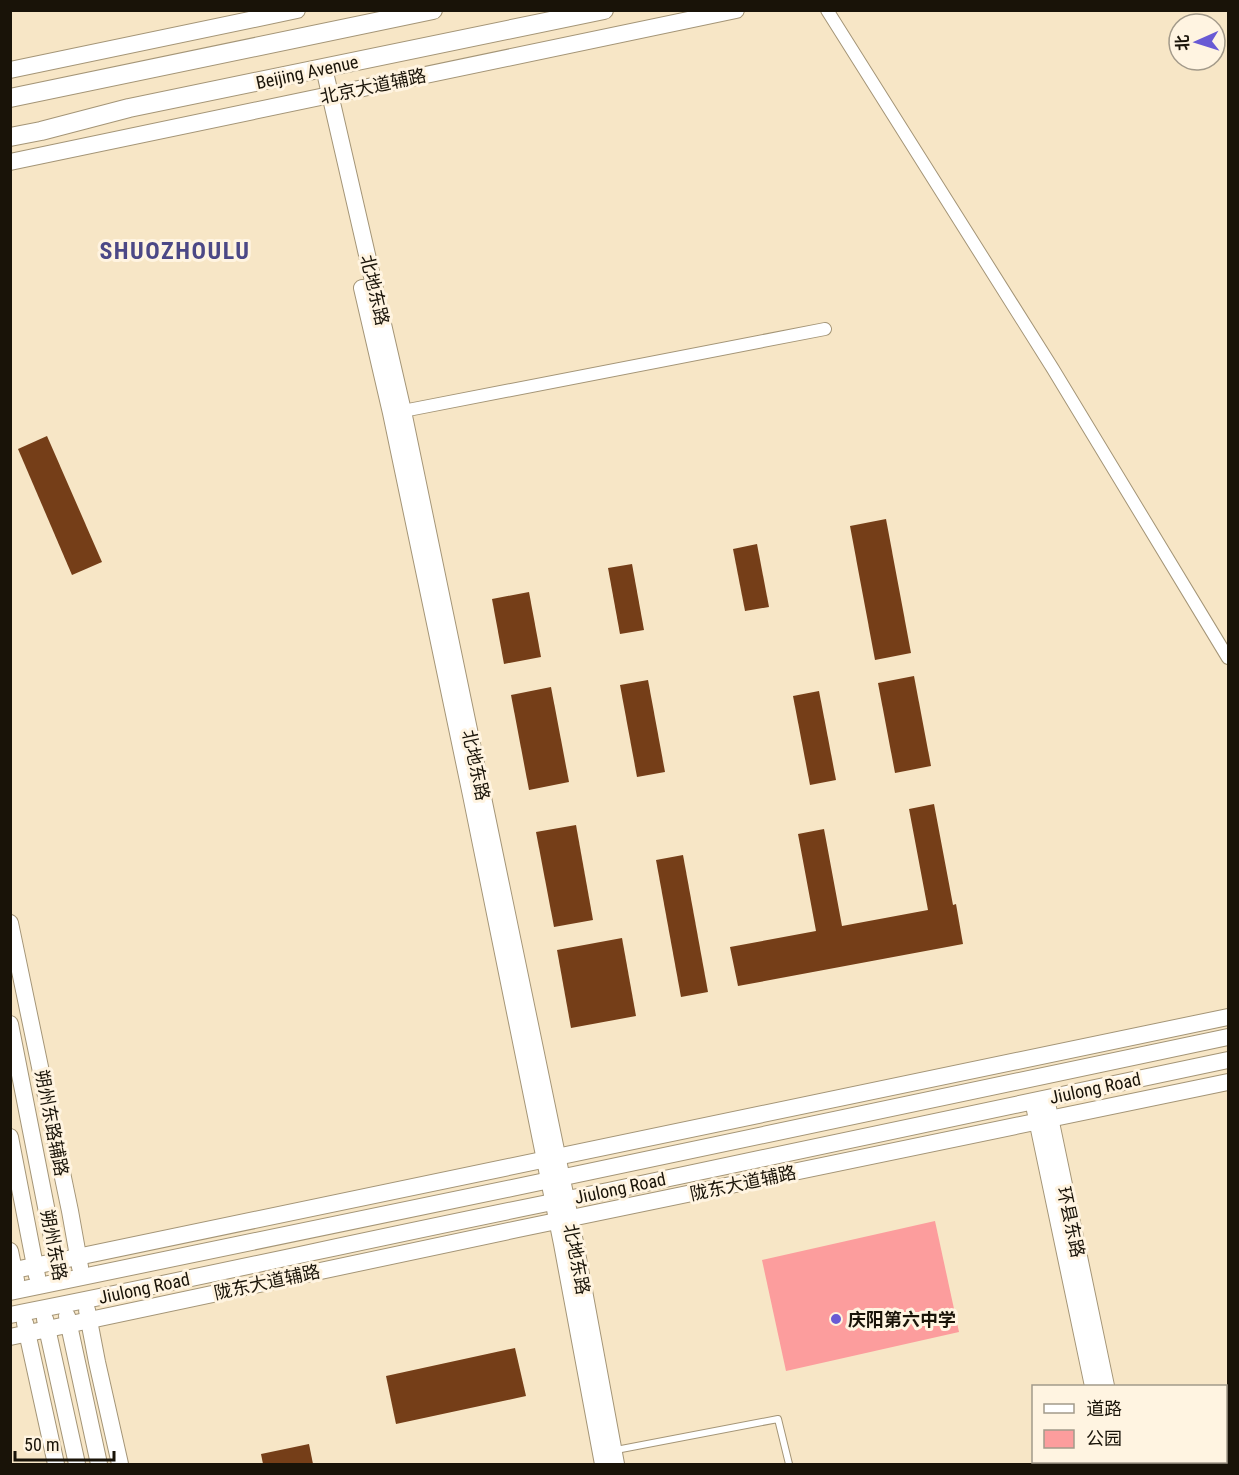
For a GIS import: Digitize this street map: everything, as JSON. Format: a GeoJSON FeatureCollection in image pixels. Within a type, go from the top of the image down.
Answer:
{"type":"FeatureCollection","features":[{"type":"Feature","properties":{"kind":"main road","name":"Beijing Avenue"},"geometry":{"type":"LineString","coordinates":[[10,98],[433,10]]}},
{"type":"Feature","properties":{"kind":"main road","name":"Beijing Avenue"},"geometry":{"type":"LineString","coordinates":[[10,137],[129,108],[318,70],[563,15],[603,10]]}},
{"type":"Feature","properties":{"kind":"street"},"geometry":{"type":"LineString","coordinates":[[10,70],[297,10]]}},
{"type":"Feature","properties":{"kind":"street","name":"北京大道辅路"},"geometry":{"type":"LineString","coordinates":[[10,162],[736,10]]}},
{"type":"Feature","properties":{"kind":"street"},"geometry":{"type":"LineString","coordinates":[[827,10],[1053,369],[1226,650]]}},
{"type":"Feature","properties":{"kind":"street","name":"北地东路"},"geometry":{"type":"LineString","coordinates":[[318,70],[403,411],[610,1460]]}},
{"type":"Feature","properties":{"kind":"street","name":"北地东路"},"geometry":{"type":"LineString","coordinates":[[325,96],[551,1158]]}},
{"type":"Feature","properties":{"kind":"street"},"geometry":{"type":"LineString","coordinates":[[403,411],[825,329]]}},
{"type":"Feature","properties":{"kind":"street","name":"朔州东路辅路"},"geometry":{"type":"LineString","coordinates":[[10,923],[33,1028],[97,1362],[120,1464]]}},
{"type":"Feature","properties":{"kind":"street"},"geometry":{"type":"LineString","coordinates":[[12,1271],[1228,1017]]}},
{"type":"Feature","properties":{"kind":"street","name":"朔州东路"},"geometry":{"type":"LineString","coordinates":[[10,1024],[69,1325],[99,1464]]}},
{"type":"Feature","properties":{"kind":"street","name":"Jiulong Road"},"geometry":{"type":"LineString","coordinates":[[15,1291],[1228,1037]]}},
{"type":"Feature","properties":{"kind":"street","name":"环县东路"},"geometry":{"type":"LineString","coordinates":[[1031,1058],[1093,1385]]}},
{"type":"Feature","properties":{"kind":"street","name":"Jiulong Road"},"geometry":{"type":"LineString","coordinates":[[17,1314],[1228,1060]]}},
{"type":"Feature","properties":{"kind":"street","name":"陇东大道辅路"},"geometry":{"type":"LineString","coordinates":[[10,1337],[1228,1082]]}},
{"type":"Feature","properties":{"kind":"street","name":"环县东路"},"geometry":{"type":"LineString","coordinates":[[1044,1120],[1106,1385]]}},
{"type":"Feature","properties":{"kind":"street","name":"朔州东路"},"geometry":{"type":"LineString","coordinates":[[10,1137],[76,1464]]}},
{"type":"Feature","properties":{"kind":"street"},"geometry":{"type":"LineString","coordinates":[[10,1251],[17,1314],[27,1334],[56,1464]]}},
{"type":"Feature","properties":{"kind":"lane"},"geometry":{"type":"LineString","coordinates":[[610,1460],[778,1419],[789,1464]]}},
{"type":"Feature","properties":{"kind":"green space"},"geometry":{"type":"Polygon","coordinates":[[[935,1221],[959,1332],[786,1371],[762,1260],[935,1221]]]}},
{"type":"Feature","properties":{"kind":"building"},"geometry":{"type":"Polygon","coordinates":[[[47,436],[102,562],[72,575],[18,449],[47,436]]]}},
{"type":"Feature","properties":{"kind":"building"},"geometry":{"type":"Polygon","coordinates":[[[886,519],[911,653],[875,660],[850,526],[886,519]]]}},
{"type":"Feature","properties":{"kind":"building"},"geometry":{"type":"Polygon","coordinates":[[[757,544],[769,607],[745,611],[733,549],[757,544]]]}},
{"type":"Feature","properties":{"kind":"building"},"geometry":{"type":"Polygon","coordinates":[[[632,564],[644,630],[620,634],[608,568],[632,564]]]}},
{"type":"Feature","properties":{"kind":"building"},"geometry":{"type":"Polygon","coordinates":[[[529,592],[541,657],[504,664],[492,599],[529,592]]]}},
{"type":"Feature","properties":{"kind":"building"},"geometry":{"type":"Polygon","coordinates":[[[914,676],[931,766],[895,773],[878,683],[914,676]]]}},
{"type":"Feature","properties":{"kind":"building"},"geometry":{"type":"Polygon","coordinates":[[[648,680],[665,772],[637,777],[620,685],[648,680]]]}},
{"type":"Feature","properties":{"kind":"building"},"geometry":{"type":"Polygon","coordinates":[[[551,687],[569,782],[529,790],[511,695],[551,687]]]}},
{"type":"Feature","properties":{"kind":"building"},"geometry":{"type":"Polygon","coordinates":[[[819,691],[836,780],[810,785],[793,696],[819,691]]]}},
{"type":"Feature","properties":{"kind":"building"},"geometry":{"type":"Polygon","coordinates":[[[934,804],[953,905],[956,904],[963,944],[738,986],[730,947],[816,931],[798,834],[824,829],[842,926],[928,910],[909,809],[934,804]]]}},
{"type":"Feature","properties":{"kind":"building"},"geometry":{"type":"Polygon","coordinates":[[[576,825],[593,920],[554,927],[536,832],[576,825]]]}},
{"type":"Feature","properties":{"kind":"building"},"geometry":{"type":"Polygon","coordinates":[[[683,855],[708,992],[681,997],[656,860],[683,855]]]}},
{"type":"Feature","properties":{"kind":"building"},"geometry":{"type":"Polygon","coordinates":[[[622,938],[636,1016],[571,1028],[557,950],[622,938]]]}},
{"type":"Feature","properties":{"kind":"building"},"geometry":{"type":"Polygon","coordinates":[[[515,1348],[526,1396],[396,1424],[386,1376],[515,1348]]]}},
{"type":"Feature","properties":{"kind":"building"},"geometry":{"type":"Polygon","coordinates":[[[309,1444],[313,1464],[263,1464],[261,1454],[309,1444]]]}},
{"type":"Feature","properties":{"kind":"place","name":"庆阳第六中学"},"geometry":{"type":"Point","coordinates":[836,1319]}},
{"type":"Feature","properties":{"kind":"district","name":"SHUOZHOULU"},"geometry":{"type":"Point","coordinates":[175,251]}}]}
